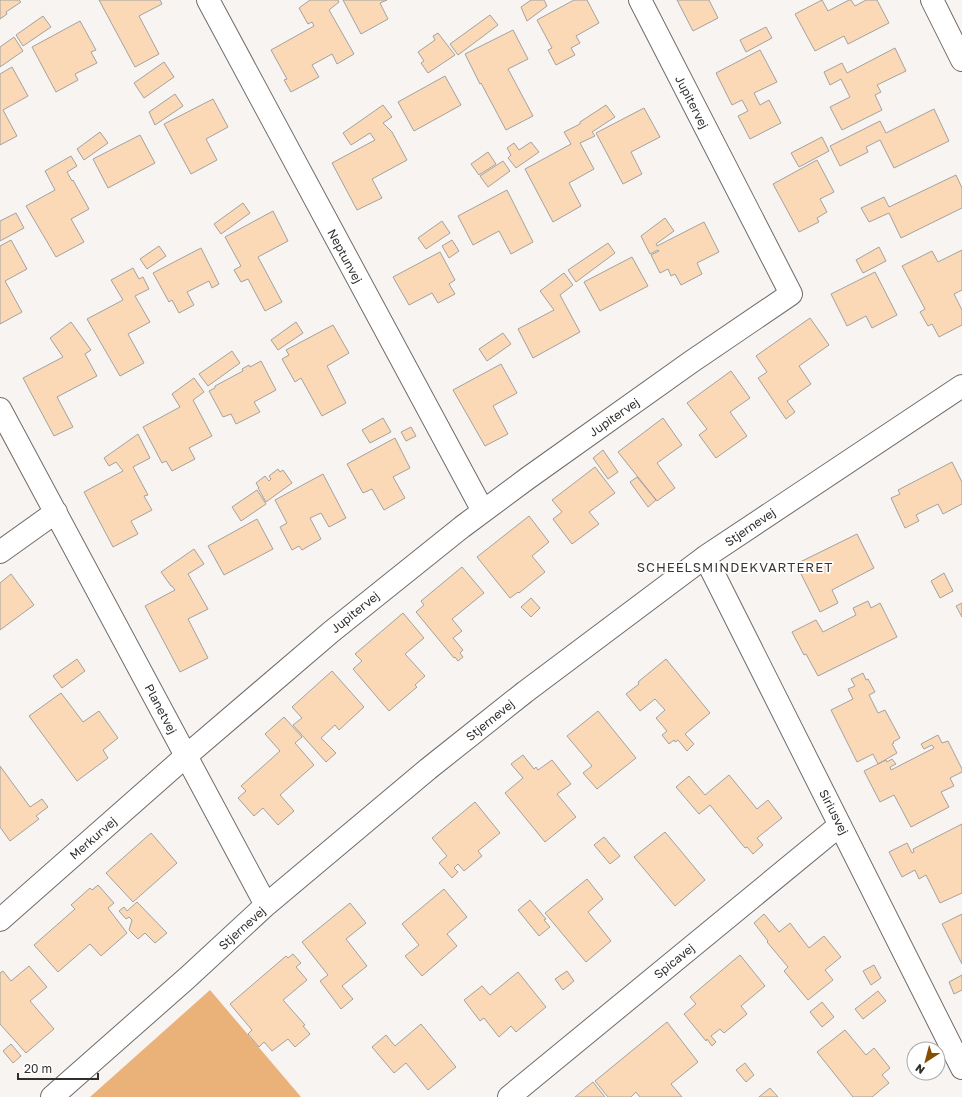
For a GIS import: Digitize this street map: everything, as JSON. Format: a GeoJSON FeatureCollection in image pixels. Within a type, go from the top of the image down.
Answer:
{"type":"FeatureCollection","features":[{"type":"Feature","properties":{"kind":"street","name":"Neptunvej"},"geometry":{"type":"LineString","coordinates":[[208,0],[483,511]]}},
{"type":"Feature","properties":{"kind":"street","name":"Jupitervej"},"geometry":{"type":"LineString","coordinates":[[186,756],[342,622],[483,511],[691,362],[791,294],[640,0]]}},
{"type":"Feature","properties":{"kind":"street"},"geometry":{"type":"LineString","coordinates":[[932,0],[962,60]]}},
{"type":"Feature","properties":{"kind":"street","name":"Stjernevej"},"geometry":{"type":"LineString","coordinates":[[52,1097],[187,978],[266,905],[428,768],[519,696],[705,557],[962,386]]}},
{"type":"Feature","properties":{"kind":"street","name":"Planetvej"},"geometry":{"type":"LineString","coordinates":[[0,409],[266,905]]}},
{"type":"Feature","properties":{"kind":"street"},"geometry":{"type":"LineString","coordinates":[[0,552],[56,512]]}},
{"type":"Feature","properties":{"kind":"street","name":"Siriusvej"},"geometry":{"type":"LineString","coordinates":[[705,557],[962,1068]]}},
{"type":"Feature","properties":{"kind":"street","name":"Merkurvej"},"geometry":{"type":"LineString","coordinates":[[0,920],[186,756]]}},
{"type":"Feature","properties":{"kind":"street","name":"Spicavej"},"geometry":{"type":"LineString","coordinates":[[509,1097],[840,825]]}},
{"type":"Feature","properties":{"kind":"shaded area"},"geometry":{"type":"Polygon","coordinates":[[[210,990],[301,1097],[90,1097],[210,990]]]}},
{"type":"Feature","properties":{"kind":"building"},"geometry":{"type":"Polygon","coordinates":[[[0,0],[19,0],[21,2],[6,12],[7,14],[0,19],[0,0]]]}},
{"type":"Feature","properties":{"kind":"building"},"geometry":{"type":"Polygon","coordinates":[[[99,0],[160,0],[162,4],[139,16],[159,54],[135,67],[99,0]]]}},
{"type":"Feature","properties":{"kind":"building"},"geometry":{"type":"Polygon","coordinates":[[[310,0],[338,0],[339,2],[329,10],[354,54],[337,64],[332,54],[312,65],[319,77],[291,92],[284,80],[287,79],[271,50],[314,26],[312,22],[308,24],[299,8],[310,0]]]}},
{"type":"Feature","properties":{"kind":"building"},"geometry":{"type":"Polygon","coordinates":[[[343,0],[387,0],[380,3],[388,19],[361,34],[343,0]]]}},
{"type":"Feature","properties":{"kind":"building"},"geometry":{"type":"Polygon","coordinates":[[[531,0],[544,0],[547,6],[527,21],[521,7],[531,0]]]}},
{"type":"Feature","properties":{"kind":"building"},"geometry":{"type":"Polygon","coordinates":[[[574,0],[587,0],[599,23],[576,36],[580,43],[571,48],[575,55],[556,65],[548,50],[552,48],[537,20],[574,0]]]}},
{"type":"Feature","properties":{"kind":"building"},"geometry":{"type":"Polygon","coordinates":[[[677,0],[709,0],[718,18],[693,31],[677,0]]]}},
{"type":"Feature","properties":{"kind":"building"},"geometry":{"type":"Polygon","coordinates":[[[822,0],[828,11],[849,0],[851,0],[855,6],[866,0],[877,0],[889,23],[848,44],[844,36],[815,51],[795,14],[822,0]]]}},
{"type":"Feature","properties":{"kind":"building"},"geometry":{"type":"Polygon","coordinates":[[[490,15],[498,25],[458,55],[450,44],[490,15]]]}},
{"type":"Feature","properties":{"kind":"building"},"geometry":{"type":"Polygon","coordinates":[[[43,16],[51,27],[23,46],[16,35],[43,16]]]}},
{"type":"Feature","properties":{"kind":"building"},"geometry":{"type":"Polygon","coordinates":[[[80,21],[96,50],[91,52],[97,63],[75,74],[78,80],[56,92],[32,47],[80,21]]]}},
{"type":"Feature","properties":{"kind":"building"},"geometry":{"type":"Polygon","coordinates":[[[766,27],[772,38],[746,52],[740,40],[766,27]]]}},
{"type":"Feature","properties":{"kind":"building"},"geometry":{"type":"Polygon","coordinates":[[[513,30],[528,59],[508,69],[533,116],[506,130],[465,54],[513,30]]]}},
{"type":"Feature","properties":{"kind":"building"},"geometry":{"type":"Polygon","coordinates":[[[438,33],[455,55],[428,73],[421,63],[424,61],[418,52],[435,40],[433,36],[438,33]]]}},
{"type":"Feature","properties":{"kind":"building"},"geometry":{"type":"Polygon","coordinates":[[[14,37],[23,51],[0,67],[0,47],[14,37]]]}},
{"type":"Feature","properties":{"kind":"building"},"geometry":{"type":"Polygon","coordinates":[[[895,48],[906,71],[877,85],[881,92],[875,95],[882,110],[842,130],[830,107],[850,97],[841,79],[830,85],[824,72],[842,63],[847,73],[895,48]]]}},
{"type":"Feature","properties":{"kind":"building"},"geometry":{"type":"Polygon","coordinates":[[[760,50],[777,82],[754,93],[760,105],[769,100],[781,123],[750,139],[738,116],[748,111],[742,100],[732,105],[716,73],[760,50]]]}},
{"type":"Feature","properties":{"kind":"building"},"geometry":{"type":"Polygon","coordinates":[[[164,62],[174,77],[144,98],[134,83],[164,62]]]}},
{"type":"Feature","properties":{"kind":"building"},"geometry":{"type":"Polygon","coordinates":[[[12,67],[28,96],[3,110],[17,136],[0,145],[0,74],[12,67]]]}},
{"type":"Feature","properties":{"kind":"building"},"geometry":{"type":"Polygon","coordinates":[[[445,76],[461,105],[414,131],[398,102],[445,76]]]}},
{"type":"Feature","properties":{"kind":"building"},"geometry":{"type":"Polygon","coordinates":[[[175,94],[183,106],[155,125],[149,112],[175,94]]]}},
{"type":"Feature","properties":{"kind":"building"},"geometry":{"type":"Polygon","coordinates":[[[213,99],[228,127],[206,139],[217,160],[191,174],[164,124],[213,99]]]}},
{"type":"Feature","properties":{"kind":"building"},"geometry":{"type":"Polygon","coordinates":[[[383,105],[392,117],[383,123],[392,132],[407,160],[372,179],[382,198],[357,210],[332,163],[375,140],[370,133],[351,145],[343,133],[383,105]]]}},
{"type":"Feature","properties":{"kind":"building"},"geometry":{"type":"Polygon","coordinates":[[[606,105],[615,117],[592,132],[595,136],[580,143],[594,169],[569,183],[581,206],[553,222],[525,169],[571,144],[564,132],[580,124],[580,122],[606,105]]]}},
{"type":"Feature","properties":{"kind":"building"},"geometry":{"type":"Polygon","coordinates":[[[644,108],[660,137],[631,152],[642,174],[623,184],[596,133],[644,108]]]}},
{"type":"Feature","properties":{"kind":"building"},"geometry":{"type":"Polygon","coordinates":[[[934,109],[949,141],[894,168],[880,140],[866,147],[868,152],[840,166],[830,146],[880,121],[886,133],[934,109]]]}},
{"type":"Feature","properties":{"kind":"building"},"geometry":{"type":"Polygon","coordinates":[[[100,132],[108,143],[84,160],[77,149],[100,132]]]}},
{"type":"Feature","properties":{"kind":"building"},"geometry":{"type":"Polygon","coordinates":[[[140,135],[155,163],[108,188],[93,159],[140,135]]]}},
{"type":"Feature","properties":{"kind":"building"},"geometry":{"type":"Polygon","coordinates":[[[822,137],[829,151],[799,167],[791,153],[822,137]]]}},
{"type":"Feature","properties":{"kind":"building"},"geometry":{"type":"Polygon","coordinates":[[[531,142],[539,152],[516,168],[508,158],[511,155],[507,148],[514,143],[519,150],[531,142]]]}},
{"type":"Feature","properties":{"kind":"building"},"geometry":{"type":"Polygon","coordinates":[[[488,152],[496,164],[479,175],[471,164],[488,152]]]}},
{"type":"Feature","properties":{"kind":"building"},"geometry":{"type":"Polygon","coordinates":[[[71,156],[77,166],[67,172],[89,209],[71,219],[84,242],[56,257],[26,206],[55,190],[45,171],[71,156]]]}},
{"type":"Feature","properties":{"kind":"building"},"geometry":{"type":"Polygon","coordinates":[[[817,160],[834,192],[820,199],[827,212],[817,218],[819,222],[799,232],[773,184],[817,160]]]}},
{"type":"Feature","properties":{"kind":"building"},"geometry":{"type":"Polygon","coordinates":[[[503,161],[510,171],[488,187],[480,176],[503,161]]]}},
{"type":"Feature","properties":{"kind":"building"},"geometry":{"type":"Polygon","coordinates":[[[956,175],[962,188],[962,208],[901,238],[889,213],[869,222],[861,208],[884,197],[889,207],[956,175]]]}},
{"type":"Feature","properties":{"kind":"building"},"geometry":{"type":"Polygon","coordinates":[[[507,190],[533,242],[511,254],[499,231],[473,245],[458,216],[507,190]]]}},
{"type":"Feature","properties":{"kind":"building"},"geometry":{"type":"Polygon","coordinates":[[[243,203],[250,213],[221,234],[214,224],[243,203]]]}},
{"type":"Feature","properties":{"kind":"building"},"geometry":{"type":"Polygon","coordinates":[[[273,211],[288,241],[258,257],[282,302],[265,311],[248,279],[241,282],[234,270],[241,266],[225,237],[273,211]]]}},
{"type":"Feature","properties":{"kind":"building"},"geometry":{"type":"Polygon","coordinates":[[[16,213],[24,228],[0,241],[0,221],[16,213]]]}},
{"type":"Feature","properties":{"kind":"building"},"geometry":{"type":"Polygon","coordinates":[[[665,218],[674,231],[656,244],[657,246],[704,222],[719,252],[697,263],[702,274],[681,285],[675,274],[671,276],[668,269],[660,273],[651,255],[659,251],[658,250],[650,254],[641,236],[665,218]]]}},
{"type":"Feature","properties":{"kind":"building"},"geometry":{"type":"Polygon","coordinates":[[[442,221],[450,233],[426,249],[418,238],[442,221]]]}},
{"type":"Feature","properties":{"kind":"building"},"geometry":{"type":"Polygon","coordinates":[[[11,240],[27,269],[5,281],[22,312],[0,324],[0,246],[11,240]]]}},
{"type":"Feature","properties":{"kind":"building"},"geometry":{"type":"Polygon","coordinates":[[[452,240],[459,251],[449,258],[442,246],[452,240]]]}},
{"type":"Feature","properties":{"kind":"building"},"geometry":{"type":"Polygon","coordinates":[[[608,243],[615,253],[576,282],[568,270],[608,243]]]}},
{"type":"Feature","properties":{"kind":"building"},"geometry":{"type":"Polygon","coordinates":[[[159,246],[166,256],[147,269],[140,259],[159,246]]]}},
{"type":"Feature","properties":{"kind":"building"},"geometry":{"type":"Polygon","coordinates":[[[879,247],[886,261],[863,273],[856,260],[879,247]]]}},
{"type":"Feature","properties":{"kind":"building"},"geometry":{"type":"Polygon","coordinates":[[[201,248],[219,284],[212,288],[209,281],[187,292],[194,305],[179,313],[172,300],[169,302],[153,273],[201,248]]]}},
{"type":"Feature","properties":{"kind":"building"},"geometry":{"type":"Polygon","coordinates":[[[962,250],[962,290],[954,294],[962,310],[962,325],[939,337],[932,324],[928,326],[920,312],[925,309],[902,266],[932,251],[938,262],[962,250]]]}},
{"type":"Feature","properties":{"kind":"building"},"geometry":{"type":"Polygon","coordinates":[[[440,252],[455,280],[449,284],[455,294],[438,303],[432,293],[409,305],[393,277],[440,252]]]}},
{"type":"Feature","properties":{"kind":"building"},"geometry":{"type":"Polygon","coordinates":[[[632,257],[648,286],[600,311],[584,282],[632,257]]]}},
{"type":"Feature","properties":{"kind":"building"},"geometry":{"type":"Polygon","coordinates":[[[133,268],[139,279],[143,277],[149,289],[135,296],[150,322],[128,334],[144,363],[120,376],[87,319],[123,300],[111,280],[133,268]]]}},
{"type":"Feature","properties":{"kind":"building"},"geometry":{"type":"Polygon","coordinates":[[[875,272],[897,315],[872,328],[866,316],[847,326],[831,294],[875,272]]]}},
{"type":"Feature","properties":{"kind":"building"},"geometry":{"type":"Polygon","coordinates":[[[564,273],[573,285],[560,295],[580,332],[533,358],[518,329],[554,310],[540,291],[564,273]]]}},
{"type":"Feature","properties":{"kind":"building"},"geometry":{"type":"Polygon","coordinates":[[[810,318],[829,345],[799,366],[811,384],[787,401],[795,412],[786,419],[758,378],[767,372],[756,356],[810,318]]]}},
{"type":"Feature","properties":{"kind":"building"},"geometry":{"type":"Polygon","coordinates":[[[71,322],[91,350],[85,354],[97,376],[57,397],[73,427],[54,436],[23,378],[63,357],[50,338],[71,322]]]}},
{"type":"Feature","properties":{"kind":"building"},"geometry":{"type":"Polygon","coordinates":[[[296,322],[303,333],[278,350],[271,340],[296,322]]]}},
{"type":"Feature","properties":{"kind":"building"},"geometry":{"type":"Polygon","coordinates":[[[333,325],[349,353],[327,366],[346,403],[322,416],[301,378],[295,382],[282,359],[289,355],[286,350],[333,325]]]}},
{"type":"Feature","properties":{"kind":"building"},"geometry":{"type":"Polygon","coordinates":[[[503,333],[511,344],[487,361],[479,349],[503,333]]]}},
{"type":"Feature","properties":{"kind":"building"},"geometry":{"type":"Polygon","coordinates":[[[232,351],[240,363],[208,386],[199,374],[232,351]]]}},
{"type":"Feature","properties":{"kind":"building"},"geometry":{"type":"Polygon","coordinates":[[[261,361],[276,390],[254,402],[260,412],[236,424],[231,414],[223,417],[209,391],[215,388],[215,386],[243,371],[242,369],[249,365],[250,367],[261,361]]]}},
{"type":"Feature","properties":{"kind":"building"},"geometry":{"type":"Polygon","coordinates":[[[501,364],[517,393],[493,406],[508,434],[485,446],[453,390],[501,364]]]}},
{"type":"Feature","properties":{"kind":"building"},"geometry":{"type":"Polygon","coordinates":[[[731,371],[750,398],[730,412],[747,436],[716,458],[699,435],[707,429],[687,403],[731,371]]]}},
{"type":"Feature","properties":{"kind":"building"},"geometry":{"type":"Polygon","coordinates":[[[194,378],[204,392],[193,400],[212,436],[189,448],[195,459],[172,471],[166,461],[162,463],[143,427],[180,407],[172,394],[194,378]]]}},
{"type":"Feature","properties":{"kind":"building"},"geometry":{"type":"Polygon","coordinates":[[[383,418],[391,432],[370,443],[362,430],[383,418]]]}},
{"type":"Feature","properties":{"kind":"building"},"geometry":{"type":"Polygon","coordinates":[[[663,418],[682,445],[657,463],[675,488],[657,501],[618,452],[663,418]]]}},
{"type":"Feature","properties":{"kind":"building"},"geometry":{"type":"Polygon","coordinates":[[[411,427],[416,436],[406,441],[401,432],[411,427]]]}},
{"type":"Feature","properties":{"kind":"building"},"geometry":{"type":"Polygon","coordinates":[[[138,434],[150,458],[133,467],[148,495],[144,496],[152,510],[131,521],[138,534],[113,547],[84,492],[123,471],[116,462],[109,466],[104,458],[138,434]]]}},
{"type":"Feature","properties":{"kind":"building"},"geometry":{"type":"Polygon","coordinates":[[[395,438],[410,468],[393,477],[405,498],[384,510],[372,489],[363,493],[347,464],[395,438]]]}},
{"type":"Feature","properties":{"kind":"building"},"geometry":{"type":"Polygon","coordinates":[[[603,450],[618,472],[608,479],[593,458],[603,450]]]}},
{"type":"Feature","properties":{"kind":"building"},"geometry":{"type":"Polygon","coordinates":[[[952,462],[962,482],[962,504],[943,514],[938,504],[916,515],[919,521],[905,528],[891,498],[900,494],[898,490],[952,462]]]}},
{"type":"Feature","properties":{"kind":"building"},"geometry":{"type":"Polygon","coordinates":[[[595,467],[615,493],[589,512],[599,524],[572,544],[553,519],[562,512],[552,500],[595,467]]]}},
{"type":"Feature","properties":{"kind":"building"},"geometry":{"type":"Polygon","coordinates":[[[278,469],[280,472],[283,470],[292,483],[266,502],[256,483],[265,476],[269,481],[271,479],[269,476],[278,469]]]}},
{"type":"Feature","properties":{"kind":"building"},"geometry":{"type":"Polygon","coordinates":[[[323,474],[346,518],[329,527],[321,513],[310,518],[321,539],[302,550],[299,546],[292,550],[280,527],[287,523],[275,500],[323,474]]]}},
{"type":"Feature","properties":{"kind":"building"},"geometry":{"type":"Polygon","coordinates":[[[637,477],[656,500],[648,507],[630,482],[637,477]]]}},
{"type":"Feature","properties":{"kind":"building"},"geometry":{"type":"Polygon","coordinates":[[[257,490],[266,504],[241,521],[232,507],[257,490]]]}},
{"type":"Feature","properties":{"kind":"building"},"geometry":{"type":"Polygon","coordinates":[[[529,516],[549,542],[532,556],[545,572],[519,593],[518,592],[510,598],[477,557],[529,516]]]}},
{"type":"Feature","properties":{"kind":"building"},"geometry":{"type":"Polygon","coordinates":[[[257,519],[273,549],[224,575],[208,546],[257,519]]]}},
{"type":"Feature","properties":{"kind":"building"},"geometry":{"type":"Polygon","coordinates":[[[857,534],[874,568],[832,590],[838,603],[820,612],[796,564],[857,534]]]}},
{"type":"Feature","properties":{"kind":"building"},"geometry":{"type":"Polygon","coordinates":[[[194,549],[204,564],[188,574],[208,609],[188,619],[208,658],[180,672],[145,606],[175,590],[161,572],[194,549]]]}},
{"type":"Feature","properties":{"kind":"building"},"geometry":{"type":"Polygon","coordinates":[[[462,567],[484,593],[452,619],[462,631],[453,638],[463,650],[460,653],[463,657],[458,661],[416,612],[424,605],[421,601],[462,567]]]}},
{"type":"Feature","properties":{"kind":"building"},"geometry":{"type":"Polygon","coordinates":[[[944,573],[953,591],[940,598],[931,581],[944,573]]]}},
{"type":"Feature","properties":{"kind":"building"},"geometry":{"type":"Polygon","coordinates":[[[11,574],[34,605],[0,630],[0,583],[11,574]]]}},
{"type":"Feature","properties":{"kind":"building"},"geometry":{"type":"Polygon","coordinates":[[[531,598],[540,608],[531,617],[521,607],[531,598]]]}},
{"type":"Feature","properties":{"kind":"building"},"geometry":{"type":"Polygon","coordinates":[[[868,601],[871,608],[880,603],[897,637],[818,676],[806,654],[804,655],[792,632],[816,620],[823,632],[856,615],[853,608],[868,601]]]}},
{"type":"Feature","properties":{"kind":"building"},"geometry":{"type":"Polygon","coordinates":[[[962,603],[962,617],[956,606],[962,603]]]}},
{"type":"Feature","properties":{"kind":"building"},"geometry":{"type":"Polygon","coordinates":[[[403,613],[424,638],[405,654],[425,676],[415,685],[417,687],[389,711],[353,669],[362,661],[355,654],[403,613]]]}},
{"type":"Feature","properties":{"kind":"building"},"geometry":{"type":"Polygon","coordinates":[[[77,659],[85,671],[62,688],[53,676],[77,659]]]}},
{"type":"Feature","properties":{"kind":"building"},"geometry":{"type":"Polygon","coordinates":[[[666,659],[710,713],[685,734],[694,744],[687,751],[678,740],[675,742],[674,740],[669,744],[662,735],[667,731],[656,718],[665,710],[655,699],[640,711],[626,694],[666,659]]]}},
{"type":"Feature","properties":{"kind":"building"},"geometry":{"type":"Polygon","coordinates":[[[332,671],[364,707],[339,730],[335,725],[321,738],[336,753],[326,762],[293,725],[302,718],[292,707],[332,671]]]}},
{"type":"Feature","properties":{"kind":"building"},"geometry":{"type":"Polygon","coordinates":[[[863,673],[866,680],[868,679],[875,692],[869,695],[878,713],[885,710],[900,738],[892,744],[897,753],[878,764],[873,754],[857,762],[831,710],[853,699],[848,689],[855,686],[851,679],[863,673]]]}},
{"type":"Feature","properties":{"kind":"building"},"geometry":{"type":"Polygon","coordinates":[[[61,693],[83,722],[99,711],[118,738],[103,750],[108,758],[77,781],[29,716],[61,693]]]}},
{"type":"Feature","properties":{"kind":"building"},"geometry":{"type":"Polygon","coordinates":[[[598,711],[636,758],[597,789],[583,773],[592,766],[567,736],[598,711]]]}},
{"type":"Feature","properties":{"kind":"building"},"geometry":{"type":"Polygon","coordinates":[[[284,717],[302,737],[295,743],[314,765],[280,795],[294,811],[278,825],[263,808],[254,816],[238,798],[246,791],[241,786],[280,751],[265,734],[284,717]]]}},
{"type":"Feature","properties":{"kind":"building"},"geometry":{"type":"Polygon","coordinates":[[[938,735],[942,743],[948,741],[962,769],[962,772],[950,778],[954,786],[941,792],[949,807],[911,827],[894,795],[880,802],[864,771],[886,760],[887,762],[892,759],[896,764],[890,767],[891,770],[934,748],[932,745],[924,749],[921,744],[938,735]]]}},
{"type":"Feature","properties":{"kind":"building"},"geometry":{"type":"Polygon","coordinates":[[[523,755],[534,769],[536,767],[538,770],[552,760],[571,784],[557,794],[576,817],[545,842],[505,793],[523,778],[511,764],[523,755]]]}},
{"type":"Feature","properties":{"kind":"building"},"geometry":{"type":"Polygon","coordinates":[[[0,766],[30,807],[42,799],[48,807],[36,816],[39,819],[10,841],[0,827],[0,766]]]}},
{"type":"Feature","properties":{"kind":"building"},"geometry":{"type":"Polygon","coordinates":[[[729,775],[757,809],[768,800],[782,818],[757,838],[763,845],[753,854],[747,847],[745,848],[710,805],[699,814],[676,787],[689,776],[705,795],[729,775]]]}},
{"type":"Feature","properties":{"kind":"building"},"geometry":{"type":"Polygon","coordinates":[[[475,802],[500,833],[478,851],[482,856],[464,871],[458,864],[454,868],[458,872],[452,878],[439,863],[447,856],[432,838],[475,802]]]}},
{"type":"Feature","properties":{"kind":"building"},"geometry":{"type":"Polygon","coordinates":[[[962,824],[962,893],[940,903],[926,875],[919,879],[915,870],[902,877],[889,852],[907,843],[912,853],[914,852],[913,849],[962,824]]]}},
{"type":"Feature","properties":{"kind":"building"},"geometry":{"type":"Polygon","coordinates":[[[665,832],[705,880],[675,906],[634,857],[665,832]]]}},
{"type":"Feature","properties":{"kind":"building"},"geometry":{"type":"Polygon","coordinates":[[[151,833],[177,863],[133,902],[106,873],[151,833]]]}},
{"type":"Feature","properties":{"kind":"building"},"geometry":{"type":"Polygon","coordinates":[[[604,837],[620,856],[610,864],[594,845],[604,837]]]}},
{"type":"Feature","properties":{"kind":"building"},"geometry":{"type":"Polygon","coordinates":[[[587,879],[603,899],[588,912],[611,941],[586,962],[545,913],[587,879]]]}},
{"type":"Feature","properties":{"kind":"building"},"geometry":{"type":"Polygon","coordinates":[[[98,885],[114,903],[108,908],[127,933],[101,956],[90,944],[58,972],[34,945],[75,909],[71,905],[90,888],[92,890],[98,885]]]}},
{"type":"Feature","properties":{"kind":"building"},"geometry":{"type":"Polygon","coordinates":[[[444,889],[467,917],[447,934],[457,946],[422,976],[405,956],[419,945],[402,924],[444,889]]]}},
{"type":"Feature","properties":{"kind":"building"},"geometry":{"type":"Polygon","coordinates":[[[530,900],[546,919],[544,920],[550,927],[539,936],[518,910],[530,900]]]}},
{"type":"Feature","properties":{"kind":"building"},"geometry":{"type":"Polygon","coordinates":[[[137,902],[167,933],[155,943],[145,933],[138,939],[129,930],[132,920],[129,917],[126,919],[119,911],[124,907],[127,911],[137,902]]]}},
{"type":"Feature","properties":{"kind":"building"},"geometry":{"type":"Polygon","coordinates":[[[350,903],[366,923],[346,939],[367,966],[342,986],[353,999],[341,1009],[320,981],[328,975],[302,942],[350,903]]]}},
{"type":"Feature","properties":{"kind":"building"},"geometry":{"type":"Polygon","coordinates":[[[764,914],[779,932],[790,923],[809,948],[824,936],[841,957],[825,970],[833,980],[808,1000],[784,971],[788,967],[767,942],[768,941],[754,923],[764,914]]]}},
{"type":"Feature","properties":{"kind":"building"},"geometry":{"type":"Polygon","coordinates":[[[962,914],[962,964],[942,924],[962,914]]]}},
{"type":"Feature","properties":{"kind":"building"},"geometry":{"type":"Polygon","coordinates":[[[293,954],[301,963],[296,967],[307,980],[283,1000],[305,1025],[303,1026],[310,1034],[295,1047],[288,1039],[272,1051],[264,1042],[259,1047],[248,1034],[252,1030],[230,1004],[286,956],[288,958],[293,954]]]}},
{"type":"Feature","properties":{"kind":"building"},"geometry":{"type":"Polygon","coordinates":[[[740,955],[765,986],[741,1006],[747,1014],[724,1033],[720,1029],[711,1036],[716,1042],[712,1046],[707,1039],[706,1041],[684,1014],[696,1004],[690,997],[740,955]]]}},
{"type":"Feature","properties":{"kind":"building"},"geometry":{"type":"Polygon","coordinates":[[[874,965],[881,978],[871,985],[863,971],[874,965]]]}},
{"type":"Feature","properties":{"kind":"building"},"geometry":{"type":"Polygon","coordinates":[[[29,966],[47,987],[30,1001],[54,1029],[26,1053],[0,1024],[0,973],[3,971],[11,981],[29,966]]]}},
{"type":"Feature","properties":{"kind":"building"},"geometry":{"type":"Polygon","coordinates":[[[567,971],[574,981],[563,990],[555,979],[567,971]]]}},
{"type":"Feature","properties":{"kind":"building"},"geometry":{"type":"Polygon","coordinates":[[[518,972],[546,1007],[516,1032],[511,1026],[499,1037],[484,1018],[480,1021],[464,1000],[482,986],[490,995],[518,972]]]}},
{"type":"Feature","properties":{"kind":"building"},"geometry":{"type":"Polygon","coordinates":[[[962,975],[962,990],[954,994],[949,982],[962,975]]]}},
{"type":"Feature","properties":{"kind":"building"},"geometry":{"type":"Polygon","coordinates":[[[878,991],[886,1001],[863,1019],[855,1009],[878,991]]]}},
{"type":"Feature","properties":{"kind":"building"},"geometry":{"type":"Polygon","coordinates":[[[822,1002],[834,1017],[822,1027],[810,1012],[822,1002]]]}},
{"type":"Feature","properties":{"kind":"building"},"geometry":{"type":"Polygon","coordinates":[[[667,1022],[698,1062],[671,1084],[682,1097],[640,1097],[636,1092],[631,1097],[608,1097],[595,1081],[667,1022]]]}},
{"type":"Feature","properties":{"kind":"building"},"geometry":{"type":"Polygon","coordinates":[[[421,1024],[456,1067],[428,1090],[406,1063],[394,1073],[372,1047],[386,1035],[395,1046],[421,1024]]]}},
{"type":"Feature","properties":{"kind":"building"},"geometry":{"type":"Polygon","coordinates":[[[845,1030],[866,1055],[874,1048],[890,1068],[882,1075],[889,1083],[872,1097],[853,1097],[817,1052],[845,1030]]]}},
{"type":"Feature","properties":{"kind":"building"},"geometry":{"type":"Polygon","coordinates":[[[11,1044],[21,1056],[13,1063],[3,1051],[11,1044]]]}},
{"type":"Feature","properties":{"kind":"building"},"geometry":{"type":"Polygon","coordinates":[[[745,1063],[754,1075],[746,1082],[736,1070],[745,1063]]]}},
{"type":"Feature","properties":{"kind":"building"},"geometry":{"type":"Polygon","coordinates":[[[593,1082],[605,1097],[575,1097],[593,1082]]]}},
{"type":"Feature","properties":{"kind":"building"},"geometry":{"type":"Polygon","coordinates":[[[770,1088],[778,1097],[759,1097],[770,1088]]]}},
{"type":"Feature","properties":{"kind":"district","name":"SCHEELSMINDEKVARTERET"},"geometry":{"type":"Point","coordinates":[735,567]}}]}
